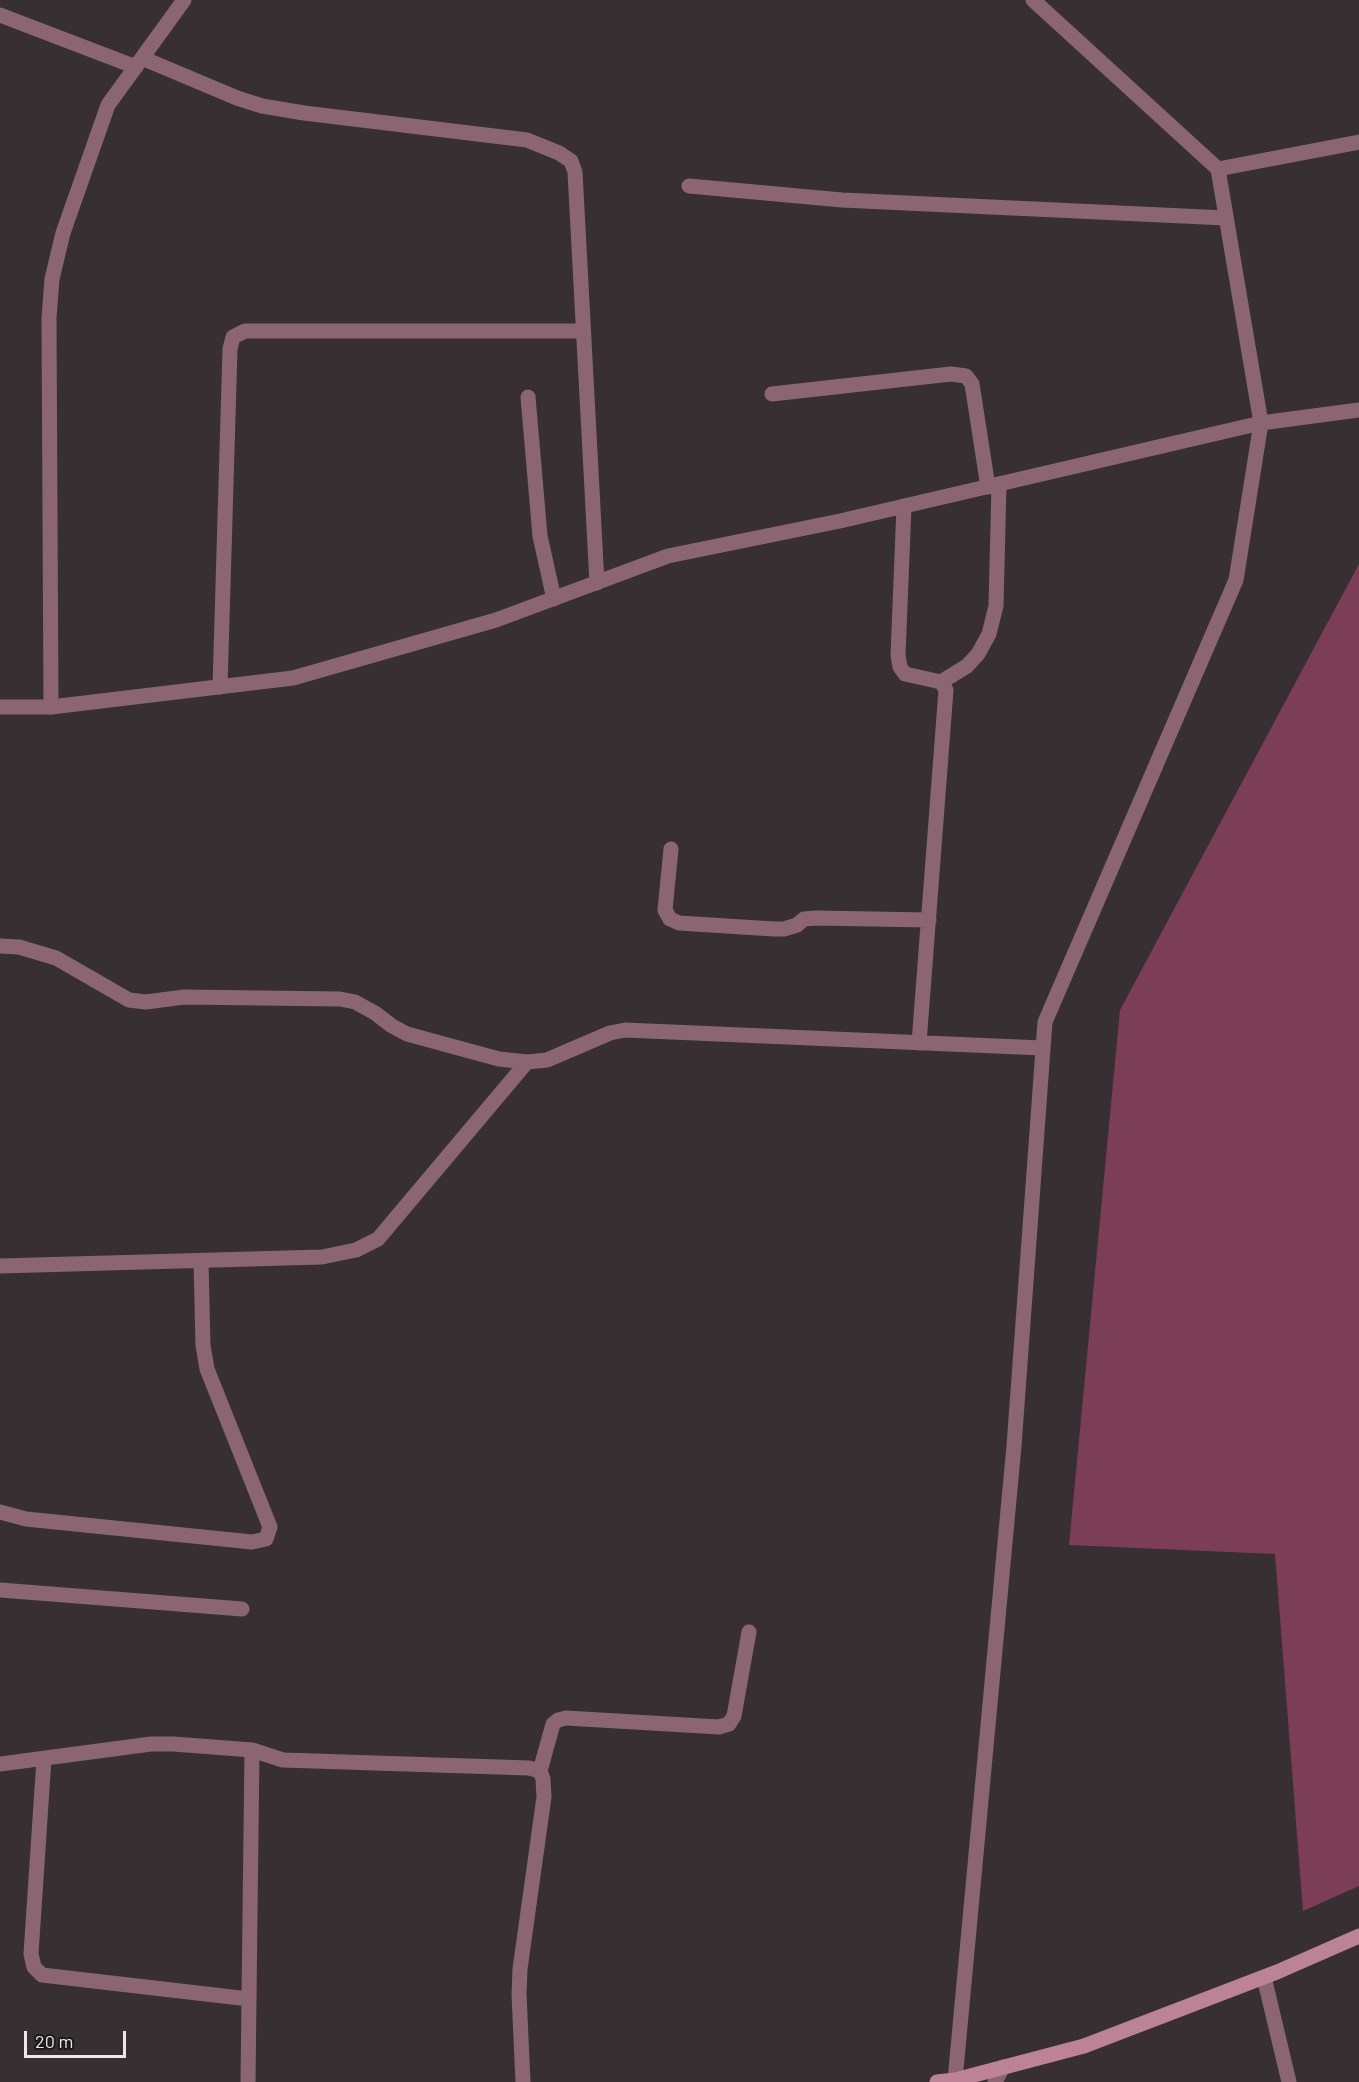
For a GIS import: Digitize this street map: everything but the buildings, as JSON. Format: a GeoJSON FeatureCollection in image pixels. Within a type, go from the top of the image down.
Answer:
{"type":"FeatureCollection","features":[{"type":"Feature","properties":{"kind":"main road"},"geometry":{"type":"LineString","coordinates":[[937,2082],[955,2080],[1084,2046],[1264,1977],[1359,1936]]}},
{"type":"Feature","properties":{"kind":"street"},"geometry":{"type":"LineString","coordinates":[[51,707],[49,318],[52,279],[63,233],[108,105],[184,0]]}},
{"type":"Feature","properties":{"kind":"street"},"geometry":{"type":"LineString","coordinates":[[955,2080],[1014,1446],[1045,1022],[1236,580],[1261,423],[1218,169],[1033,0]]}},
{"type":"Feature","properties":{"kind":"street"},"geometry":{"type":"LineString","coordinates":[[0,15],[262,106],[527,140],[559,153],[571,161],[575,172],[597,583]]}},
{"type":"Feature","properties":{"kind":"street"},"geometry":{"type":"LineString","coordinates":[[1218,169],[1359,142]]}},
{"type":"Feature","properties":{"kind":"street"},"geometry":{"type":"LineString","coordinates":[[689,186],[842,200],[1226,218]]}},
{"type":"Feature","properties":{"kind":"street"},"geometry":{"type":"LineString","coordinates":[[220,687],[230,350],[233,337],[245,332],[583,331]]}},
{"type":"Feature","properties":{"kind":"street"},"geometry":{"type":"LineString","coordinates":[[772,394],[951,374],[966,376],[972,384],[993,485],[996,606],[989,633],[978,654],[967,666],[941,682],[905,674],[900,667],[898,655],[903,506]]}},
{"type":"Feature","properties":{"kind":"street"},"geometry":{"type":"LineString","coordinates":[[528,397],[540,536],[554,599]]}},
{"type":"Feature","properties":{"kind":"street"},"geometry":{"type":"LineString","coordinates":[[0,707],[51,707],[292,678],[496,620],[668,556],[903,506],[1261,423],[1359,410]]}},
{"type":"Feature","properties":{"kind":"street"},"geometry":{"type":"LineString","coordinates":[[919,1043],[946,699],[946,690],[941,682]]}},
{"type":"Feature","properties":{"kind":"street"},"geometry":{"type":"LineString","coordinates":[[670,849],[665,910],[669,919],[679,923],[784,929],[797,925],[804,919],[816,918],[929,920]]}},
{"type":"Feature","properties":{"kind":"street"},"geometry":{"type":"LineString","coordinates":[[0,946],[19,947],[56,958],[129,1000],[146,1002],[184,997],[340,999],[355,1002],[407,1034],[499,1059],[527,1062],[547,1060],[610,1033],[625,1030],[1042,1048]]}},
{"type":"Feature","properties":{"kind":"street"},"geometry":{"type":"LineString","coordinates":[[0,1266],[322,1257],[356,1250],[378,1239],[527,1062]]}},
{"type":"Feature","properties":{"kind":"street"},"geometry":{"type":"LineString","coordinates":[[0,1512],[26,1519],[252,1542],[267,1539],[270,1527],[207,1369],[203,1345],[201,1261]]}},
{"type":"Feature","properties":{"kind":"street"},"geometry":{"type":"LineString","coordinates":[[0,1590],[242,1609]]}},
{"type":"Feature","properties":{"kind":"street"},"geometry":{"type":"LineString","coordinates":[[523,2082],[520,1969],[544,1797],[540,1771],[553,1724],[566,1718],[719,1727],[729,1724],[734,1716],[749,1632]]}},
{"type":"Feature","properties":{"kind":"street"},"geometry":{"type":"LineString","coordinates":[[0,1764],[151,1744],[173,1744],[252,1750],[283,1760],[529,1768],[540,1771]]}},
{"type":"Feature","properties":{"kind":"street"},"geometry":{"type":"LineString","coordinates":[[248,2082],[252,1750]]}},
{"type":"Feature","properties":{"kind":"street"},"geometry":{"type":"LineString","coordinates":[[44,1759],[31,1954],[34,1967],[42,1975],[249,1999]]}},
{"type":"Feature","properties":{"kind":"street"},"geometry":{"type":"LineString","coordinates":[[1264,1977],[1289,2082]]}},
{"type":"Feature","properties":{"kind":"street"},"geometry":{"type":"LineString","coordinates":[[995,2082],[1003,2067]]}},
{"type":"Feature","properties":{"kind":"shaded area"},"geometry":{"type":"Polygon","coordinates":[[[1359,564],[1359,1886],[1303,1911],[1275,1554],[1069,1545],[1120,1010],[1359,564]]]}}]}
